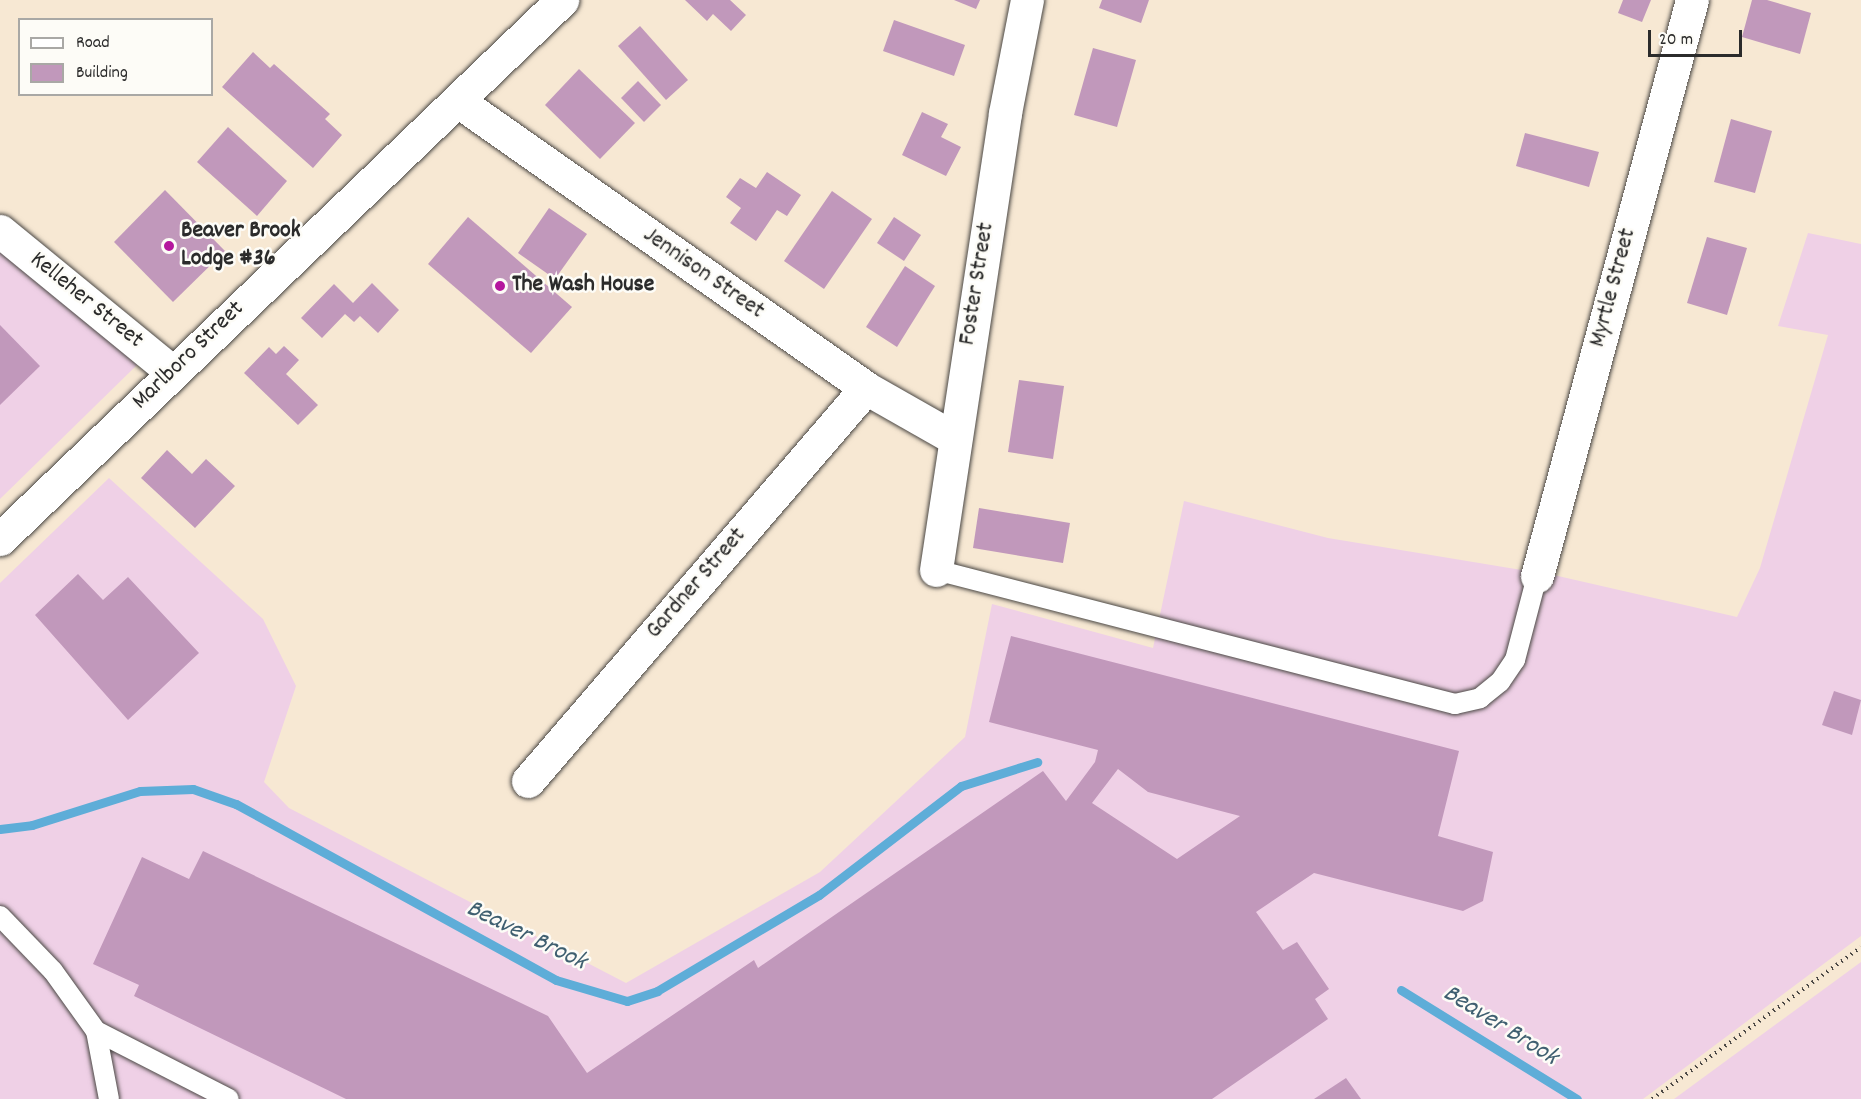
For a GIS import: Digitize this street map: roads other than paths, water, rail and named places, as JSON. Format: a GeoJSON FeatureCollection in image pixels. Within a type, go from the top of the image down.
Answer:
{"type":"FeatureCollection","features":[{"type":"Feature","properties":{"kind":"street","name":"Marlboro Street"},"geometry":{"type":"LineString","coordinates":[[0,539],[562,0]]}},
{"type":"Feature","properties":{"kind":"street","name":"Foster Street"},"geometry":{"type":"LineString","coordinates":[[936,570],[954,438],[1016,42],[1026,0]]}},
{"type":"Feature","properties":{"kind":"street","name":"Myrtle Street"},"geometry":{"type":"LineString","coordinates":[[1538,576],[1692,0]]}},
{"type":"Feature","properties":{"kind":"street","name":"Jennison Street"},"geometry":{"type":"LineString","coordinates":[[458,101],[866,388],[954,438]]}},
{"type":"Feature","properties":{"kind":"street","name":"Kelleher Street"},"geometry":{"type":"LineString","coordinates":[[0,231],[172,372]]}},
{"type":"Feature","properties":{"kind":"street","name":"Gardner Street"},"geometry":{"type":"LineString","coordinates":[[528,781],[866,388]]}},
{"type":"Feature","properties":{"kind":"lane"},"geometry":{"type":"LineString","coordinates":[[936,570],[1455,704],[1480,698],[1500,682],[1515,660],[1538,576]]}},
{"type":"Feature","properties":{"kind":"lane"},"geometry":{"type":"LineString","coordinates":[[0,916],[53,971],[96,1031],[109,1099]]}},
{"type":"Feature","properties":{"kind":"lane"},"geometry":{"type":"LineString","coordinates":[[96,1031],[229,1099]]}},
{"type":"Feature","properties":{"kind":"waterway","name":"Beaver Brook"},"geometry":{"type":"LineString","coordinates":[[0,829],[32,825],[140,791],[193,789],[236,804],[556,980],[627,1001],[657,991],[819,895],[961,786],[1037,762]]}},
{"type":"Feature","properties":{"kind":"waterway","name":"Beaver Brook"},"geometry":{"type":"LineString","coordinates":[[1401,990],[1577,1099]]}},
{"type":"Feature","properties":{"kind":"place","name":"Beaver Brook Lodge #36"},"geometry":{"type":"Point","coordinates":[169,246]}},
{"type":"Feature","properties":{"kind":"place","name":"The Wash House"},"geometry":{"type":"Point","coordinates":[500,286]}}]}
